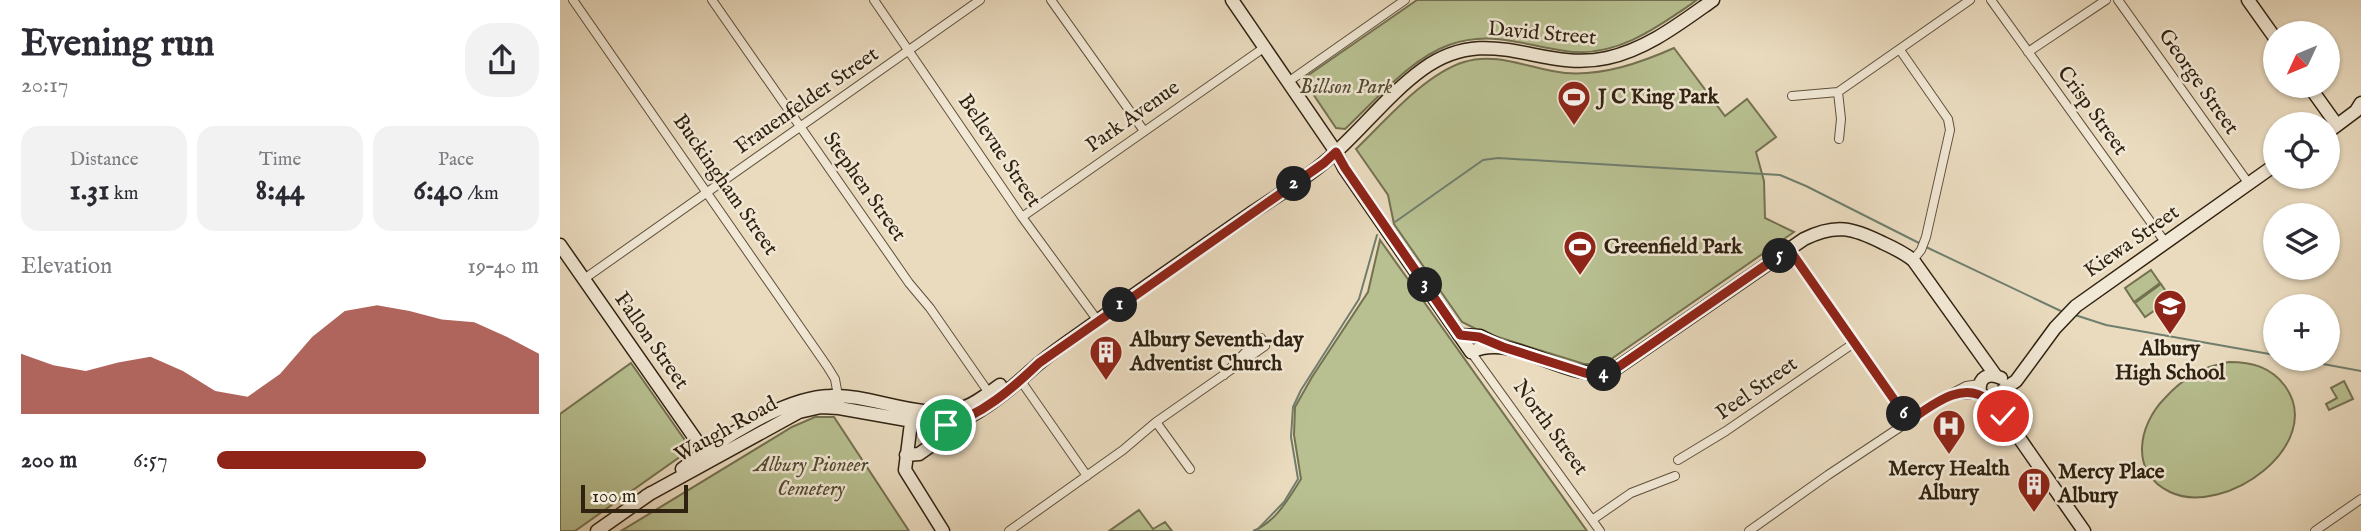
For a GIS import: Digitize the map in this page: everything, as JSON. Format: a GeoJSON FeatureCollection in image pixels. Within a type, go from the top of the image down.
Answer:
{"type":"FeatureCollection","features":[{"type":"Feature","properties":{"kind":"street","name":"Buckingham Street"},"geometry":{"type":"LineString","coordinates":[[573,0],[835,379],[838,396]]}},
{"type":"Feature","properties":{"kind":"street","name":"Stephen Street"},"geometry":{"type":"LineString","coordinates":[[712,0],[989,393]]}},
{"type":"Feature","properties":{"kind":"street","name":"Bellevue Street"},"geometry":{"type":"LineString","coordinates":[[874,0],[1022,216],[1098,321]]}},
{"type":"Feature","properties":{"kind":"street","name":"Frauenfelder Street"},"geometry":{"type":"LineString","coordinates":[[584,279],[980,0]]}},
{"type":"Feature","properties":{"kind":"street"},"geometry":{"type":"LineString","coordinates":[[1051,0],[1144,131]]}},
{"type":"Feature","properties":{"kind":"street","name":"North Street"},"geometry":{"type":"LineString","coordinates":[[1232,0],[1471,352],[1600,531]]}},
{"type":"Feature","properties":{"kind":"street"},"geometry":{"type":"LineString","coordinates":[[1288,82],[1405,0]]}},
{"type":"Feature","properties":{"kind":"street","name":"David Street"},"geometry":{"type":"LineString","coordinates":[[914,408],[940,412],[958,410],[1039,363],[1324,163],[1418,73],[1435,61],[1453,52],[1492,47],[1570,59],[1606,58],[1658,38],[1713,0]]}},
{"type":"Feature","properties":{"kind":"street"},"geometry":{"type":"LineString","coordinates":[[1792,96],[1838,92],[1970,0]]}},
{"type":"Feature","properties":{"kind":"street","name":"Crisp Street"},"geometry":{"type":"LineString","coordinates":[[1991,0],[2165,243]]}},
{"type":"Feature","properties":{"kind":"street"},"geometry":{"type":"LineString","coordinates":[[2028,52],[2108,0],[2117,0]]}},
{"type":"Feature","properties":{"kind":"street","name":"George Street"},"geometry":{"type":"LineString","coordinates":[[2117,0],[2249,184]]}},
{"type":"Feature","properties":{"kind":"street"},"geometry":{"type":"LineString","coordinates":[[2248,0],[2263,21]]}},
{"type":"Feature","properties":{"kind":"street","name":"Park Avenue"},"geometry":{"type":"LineString","coordinates":[[1022,216],[1265,47]]}},
{"type":"Feature","properties":{"kind":"street"},"geometry":{"type":"LineString","coordinates":[[1900,50],[1949,124],[1949,135],[1925,239],[1917,255]]}},
{"type":"Feature","properties":{"kind":"street"},"geometry":{"type":"LineString","coordinates":[[1838,92],[1841,119],[1839,139]]}},
{"type":"Feature","properties":{"kind":"street"},"geometry":{"type":"LineString","coordinates":[[2340,120],[2356,111],[2361,103]]}},
{"type":"Feature","properties":{"kind":"street","name":"Kiewa Street"},"geometry":{"type":"LineString","coordinates":[[1992,387],[2016,381],[2073,310],[2263,174]]}},
{"type":"Feature","properties":{"kind":"street"},"geometry":{"type":"LineString","coordinates":[[1460,335],[1479,337],[1503,347],[1594,374],[1611,372],[1816,233],[1842,228],[1865,234],[1906,254],[1917,255]]}},
{"type":"Feature","properties":{"kind":"street","name":"Fallon Street"},"geometry":{"type":"LineString","coordinates":[[560,245],[707,456]]}},
{"type":"Feature","properties":{"kind":"street"},"geometry":{"type":"LineString","coordinates":[[1789,249],[1909,421]]}},
{"type":"Feature","properties":{"kind":"street"},"geometry":{"type":"LineString","coordinates":[[1917,255],[1973,345],[2013,429],[2084,531]]}},
{"type":"Feature","properties":{"kind":"street"},"geometry":{"type":"LineString","coordinates":[[1009,531],[1224,375],[1261,338],[1265,346]]}},
{"type":"Feature","properties":{"kind":"street","name":"Peel Street"},"geometry":{"type":"LineString","coordinates":[[1678,460],[1726,431],[1854,343]]}},
{"type":"Feature","properties":{"kind":"street"},"geometry":{"type":"LineString","coordinates":[[1471,352],[1483,346],[1503,347]]}},
{"type":"Feature","properties":{"kind":"street","name":"David Street"},"geometry":{"type":"LineString","coordinates":[[911,423],[946,425],[974,414],[1021,381],[1039,363]]}},
{"type":"Feature","properties":{"kind":"street"},"geometry":{"type":"LineString","coordinates":[[1021,381],[1087,476]]}},
{"type":"Feature","properties":{"kind":"street"},"geometry":{"type":"LineString","coordinates":[[1753,530],[1828,475],[1947,396],[1992,387]]}},
{"type":"Feature","properties":{"kind":"street","name":"Waugh Road"},"geometry":{"type":"LineString","coordinates":[[597,531],[779,410],[820,397],[838,396],[914,408]]}},
{"type":"Feature","properties":{"kind":"street","name":"Waugh Road"},"geometry":{"type":"LineString","coordinates":[[707,456],[780,420],[821,407],[839,408],[911,423]]}},
{"type":"Feature","properties":{"kind":"street"},"geometry":{"type":"LineString","coordinates":[[914,408],[906,455],[906,475],[943,531]]}},
{"type":"Feature","properties":{"kind":"street"},"geometry":{"type":"LineString","coordinates":[[906,455],[919,454],[974,414]]}},
{"type":"Feature","properties":{"kind":"street"},"geometry":{"type":"LineString","coordinates":[[1156,422],[1190,469]]}},
{"type":"Feature","properties":{"kind":"street"},"geometry":{"type":"LineString","coordinates":[[1592,520],[1631,493],[1675,476]]}},
{"type":"Feature","properties":{"kind":"street"},"geometry":{"type":"LineString","coordinates":[[2315,531],[2361,499]]}},
{"type":"Feature","properties":{"kind":"street"},"geometry":{"type":"LineString","coordinates":[[928,507],[949,531]]}},
{"type":"Feature","properties":{"kind":"green space","name":"Billson Park"},"geometry":{"type":"Polygon","coordinates":[[[1417,0],[1697,0],[1635,39],[1601,50],[1565,51],[1493,39],[1449,45],[1407,70],[1345,129],[1336,128],[1307,85],[1307,76],[1417,0]]]}},
{"type":"Feature","properties":{"kind":"green space"},"geometry":{"type":"Polygon","coordinates":[[[1674,48],[1725,116],[1747,99],[1776,137],[1756,152],[1764,181],[1765,218],[1794,232],[1604,364],[1584,364],[1482,332],[1462,322],[1394,224],[1388,195],[1356,149],[1421,87],[1449,68],[1464,62],[1477,59],[1502,60],[1553,71],[1579,73],[1635,63],[1674,48]]]}},
{"type":"Feature","properties":{"kind":"green space"},"geometry":{"type":"Polygon","coordinates":[[[1380,240],[1587,531],[1253,531],[1275,516],[1301,479],[1294,435],[1295,407],[1368,292],[1380,240]]]}},
{"type":"Feature","properties":{"kind":"green space"},"geometry":{"type":"Polygon","coordinates":[[[2151,270],[2160,283],[2134,302],[2125,288],[2151,270]]]}},
{"type":"Feature","properties":{"kind":"green space"},"geometry":{"type":"Polygon","coordinates":[[[2161,284],[2171,299],[2145,317],[2135,303],[2161,284]]]}},
{"type":"Feature","properties":{"kind":"green space"},"geometry":{"type":"Polygon","coordinates":[[[2229,362],[2245,363],[2274,374],[2285,386],[2294,408],[2292,431],[2282,452],[2264,471],[2242,485],[2217,495],[2192,497],[2170,492],[2157,484],[2148,473],[2143,461],[2144,435],[2149,421],[2165,398],[2186,379],[2229,362]]]}},
{"type":"Feature","properties":{"kind":"green space"},"geometry":{"type":"Polygon","coordinates":[[[631,363],[691,449],[575,531],[560,531],[560,414],[631,363]]]}},
{"type":"Feature","properties":{"kind":"green space"},"geometry":{"type":"Polygon","coordinates":[[[2344,381],[2353,399],[2329,410],[2326,404],[2337,398],[2331,388],[2344,381]]]}},
{"type":"Feature","properties":{"kind":"green space","name":"Albury Pioneer Cemetery"},"geometry":{"type":"Polygon","coordinates":[[[815,417],[834,417],[909,531],[621,531],[792,427],[815,417]]]}},
{"type":"Feature","properties":{"kind":"green space"},"geometry":{"type":"Polygon","coordinates":[[[1139,510],[1153,529],[1165,522],[1172,531],[1109,531],[1139,510]]]}},
{"type":"Feature","properties":{"kind":"waterway"},"geometry":{"type":"LineString","coordinates":[[1395,222],[1483,160],[1498,158],[1780,175],[1921,244]]}},
{"type":"Feature","properties":{"kind":"waterway"},"geometry":{"type":"LineString","coordinates":[[1256,531],[1284,502],[1298,479],[1291,437],[1293,407],[1359,299],[1377,235]]}},
{"type":"Feature","properties":{"kind":"waterway"},"geometry":{"type":"LineString","coordinates":[[1926,247],[2063,312]]}},
{"type":"Feature","properties":{"kind":"waterway"},"geometry":{"type":"LineString","coordinates":[[2075,315],[2106,325],[2263,353]]}},
{"type":"Feature","properties":{"kind":"waterway"},"geometry":{"type":"LineString","coordinates":[[2340,367],[2361,371]]}},
{"type":"Feature","properties":{"kind":"place","name":"J C King Park"},"geometry":{"type":"Point","coordinates":[1574,127]}},
{"type":"Feature","properties":{"kind":"place","name":"Greenfield Park"},"geometry":{"type":"Point","coordinates":[1580,277]}},
{"type":"Feature","properties":{"kind":"place","name":"Albury High School"},"geometry":{"type":"Point","coordinates":[2170,336]}},
{"type":"Feature","properties":{"kind":"place","name":"Albury Seventh-day Adventist Church"},"geometry":{"type":"Point","coordinates":[1106,382]}},
{"type":"Feature","properties":{"kind":"place","name":"Mercy Health Albury"},"geometry":{"type":"Point","coordinates":[1949,456]}},
{"type":"Feature","properties":{"kind":"place","name":"Mercy Place Albury"},"geometry":{"type":"Point","coordinates":[2034,514]}},
{"type":"Feature","properties":{"kind":"route"},"geometry":{"type":"LineString","coordinates":[[946,425],[974,414],[1021,381],[1039,363],[1336,152],[1460,335],[1479,337],[1585,373],[1611,372],[1789,249],[1909,421],[1947,396],[1963,394],[1982,396],[2003,416]]}}]}
